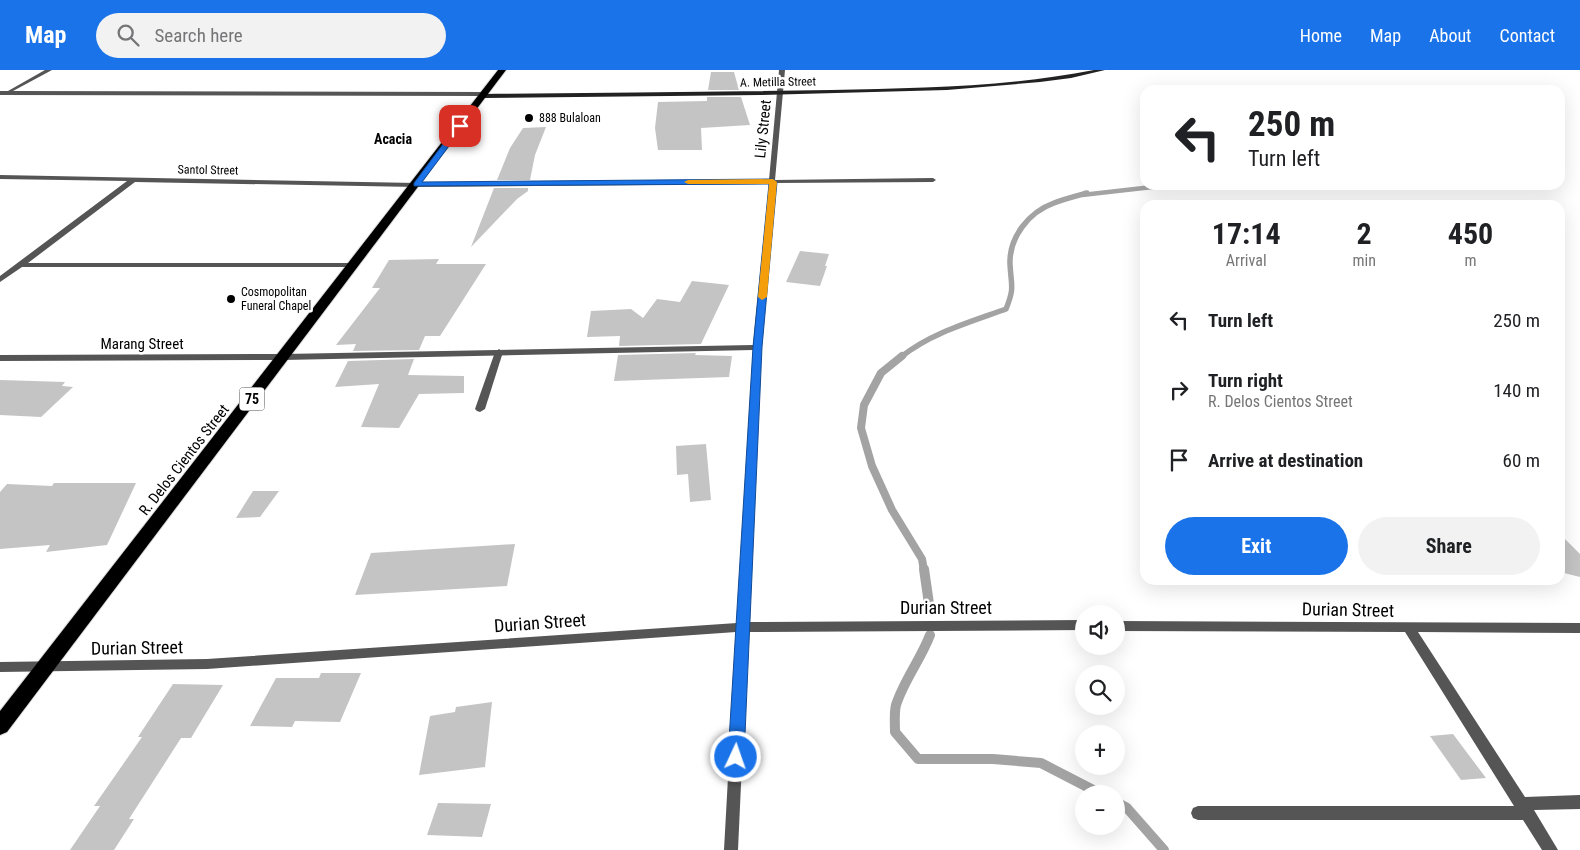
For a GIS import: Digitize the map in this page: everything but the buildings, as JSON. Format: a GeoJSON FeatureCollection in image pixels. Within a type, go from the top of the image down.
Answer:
{"type":"FeatureCollection","features":[{"type":"Feature","properties":{"kind":"highway","name":"R. Delos Cientos Street"},"geometry":{"type":"LineString","coordinates":[[0,726],[354,266],[502,70]]}},
{"type":"Feature","properties":{"kind":"main road","name":"A. Metilla Street"},"geometry":{"type":"LineString","coordinates":[[484,95],[782,92],[994,86],[1057,80],[1102,70]]}},
{"type":"Feature","properties":{"kind":"street"},"geometry":{"type":"LineString","coordinates":[[0,97],[49,70]]}},
{"type":"Feature","properties":{"kind":"street","name":"Lily Street"},"geometry":{"type":"LineString","coordinates":[[731,850],[757,347],[782,92],[782,70]]}},
{"type":"Feature","properties":{"kind":"street"},"geometry":{"type":"LineString","coordinates":[[0,93],[484,95]]}},
{"type":"Feature","properties":{"kind":"street","name":"Santol Street"},"geometry":{"type":"LineString","coordinates":[[0,178],[416,184],[933,180]]}},
{"type":"Feature","properties":{"kind":"street"},"geometry":{"type":"LineString","coordinates":[[0,280],[133,180]]}},
{"type":"Feature","properties":{"kind":"street"},"geometry":{"type":"LineString","coordinates":[[19,265],[354,266]]}},
{"type":"Feature","properties":{"kind":"street","name":"Marang Street"},"geometry":{"type":"LineString","coordinates":[[0,358],[284,357],[757,347]]}},
{"type":"Feature","properties":{"kind":"street"},"geometry":{"type":"LineString","coordinates":[[480,410],[499,352]]}},
{"type":"Feature","properties":{"kind":"street","name":"Durian Street"},"geometry":{"type":"LineString","coordinates":[[0,667],[207,664],[743,626],[1075,625]]}},
{"type":"Feature","properties":{"kind":"street","name":"Durian Street"},"geometry":{"type":"LineString","coordinates":[[1125,626],[1580,628]]}},
{"type":"Feature","properties":{"kind":"street"},"geometry":{"type":"LineString","coordinates":[[1409,628],[1551,850]]}},
{"type":"Feature","properties":{"kind":"street"},"geometry":{"type":"LineString","coordinates":[[1198,813],[1523,809],[1580,802]]}},
{"type":"Feature","properties":{"kind":"waterway"},"geometry":{"type":"LineString","coordinates":[[1082,195],[1140,188]]}},
{"type":"Feature","properties":{"kind":"waterway"},"geometry":{"type":"LineString","coordinates":[[901,357],[938,335],[1006,309],[1012,282],[1011,254],[1013,244],[1022,227],[1045,207],[1087,193]]}},
{"type":"Feature","properties":{"kind":"waterway"},"geometry":{"type":"LineString","coordinates":[[902,356],[881,373],[864,405],[861,428],[872,466],[892,510],[922,559],[924,571]]}},
{"type":"Feature","properties":{"kind":"waterway"},"geometry":{"type":"LineString","coordinates":[[924,569],[930,611]]}},
{"type":"Feature","properties":{"kind":"waterway"},"geometry":{"type":"LineString","coordinates":[[930,635],[903,687],[895,711],[895,732],[918,759],[993,759],[1041,763],[1084,785]]}},
{"type":"Feature","properties":{"kind":"waterway"},"geometry":{"type":"LineString","coordinates":[[1125,807],[1164,850]]}},
{"type":"Feature","properties":{"kind":"slow traffic"},"geometry":{"type":"LineString","coordinates":[[688,182],[773,182],[762,297]]}},
{"type":"Feature","properties":{"kind":"place","name":"888 Bulaloan"},"geometry":{"type":"Point","coordinates":[529,118]}},
{"type":"Feature","properties":{"kind":"place","name":"Cosmopolitan Funeral Chapel"},"geometry":{"type":"Point","coordinates":[231,299]}},
{"type":"Feature","properties":{"kind":"district","name":"Acacia"},"geometry":{"type":"Point","coordinates":[393,139]}},
{"type":"Feature","properties":{"kind":"route"},"geometry":{"type":"LineString","coordinates":[[460,126],[416,184],[773,182],[757,347],[736,757]]}}]}
